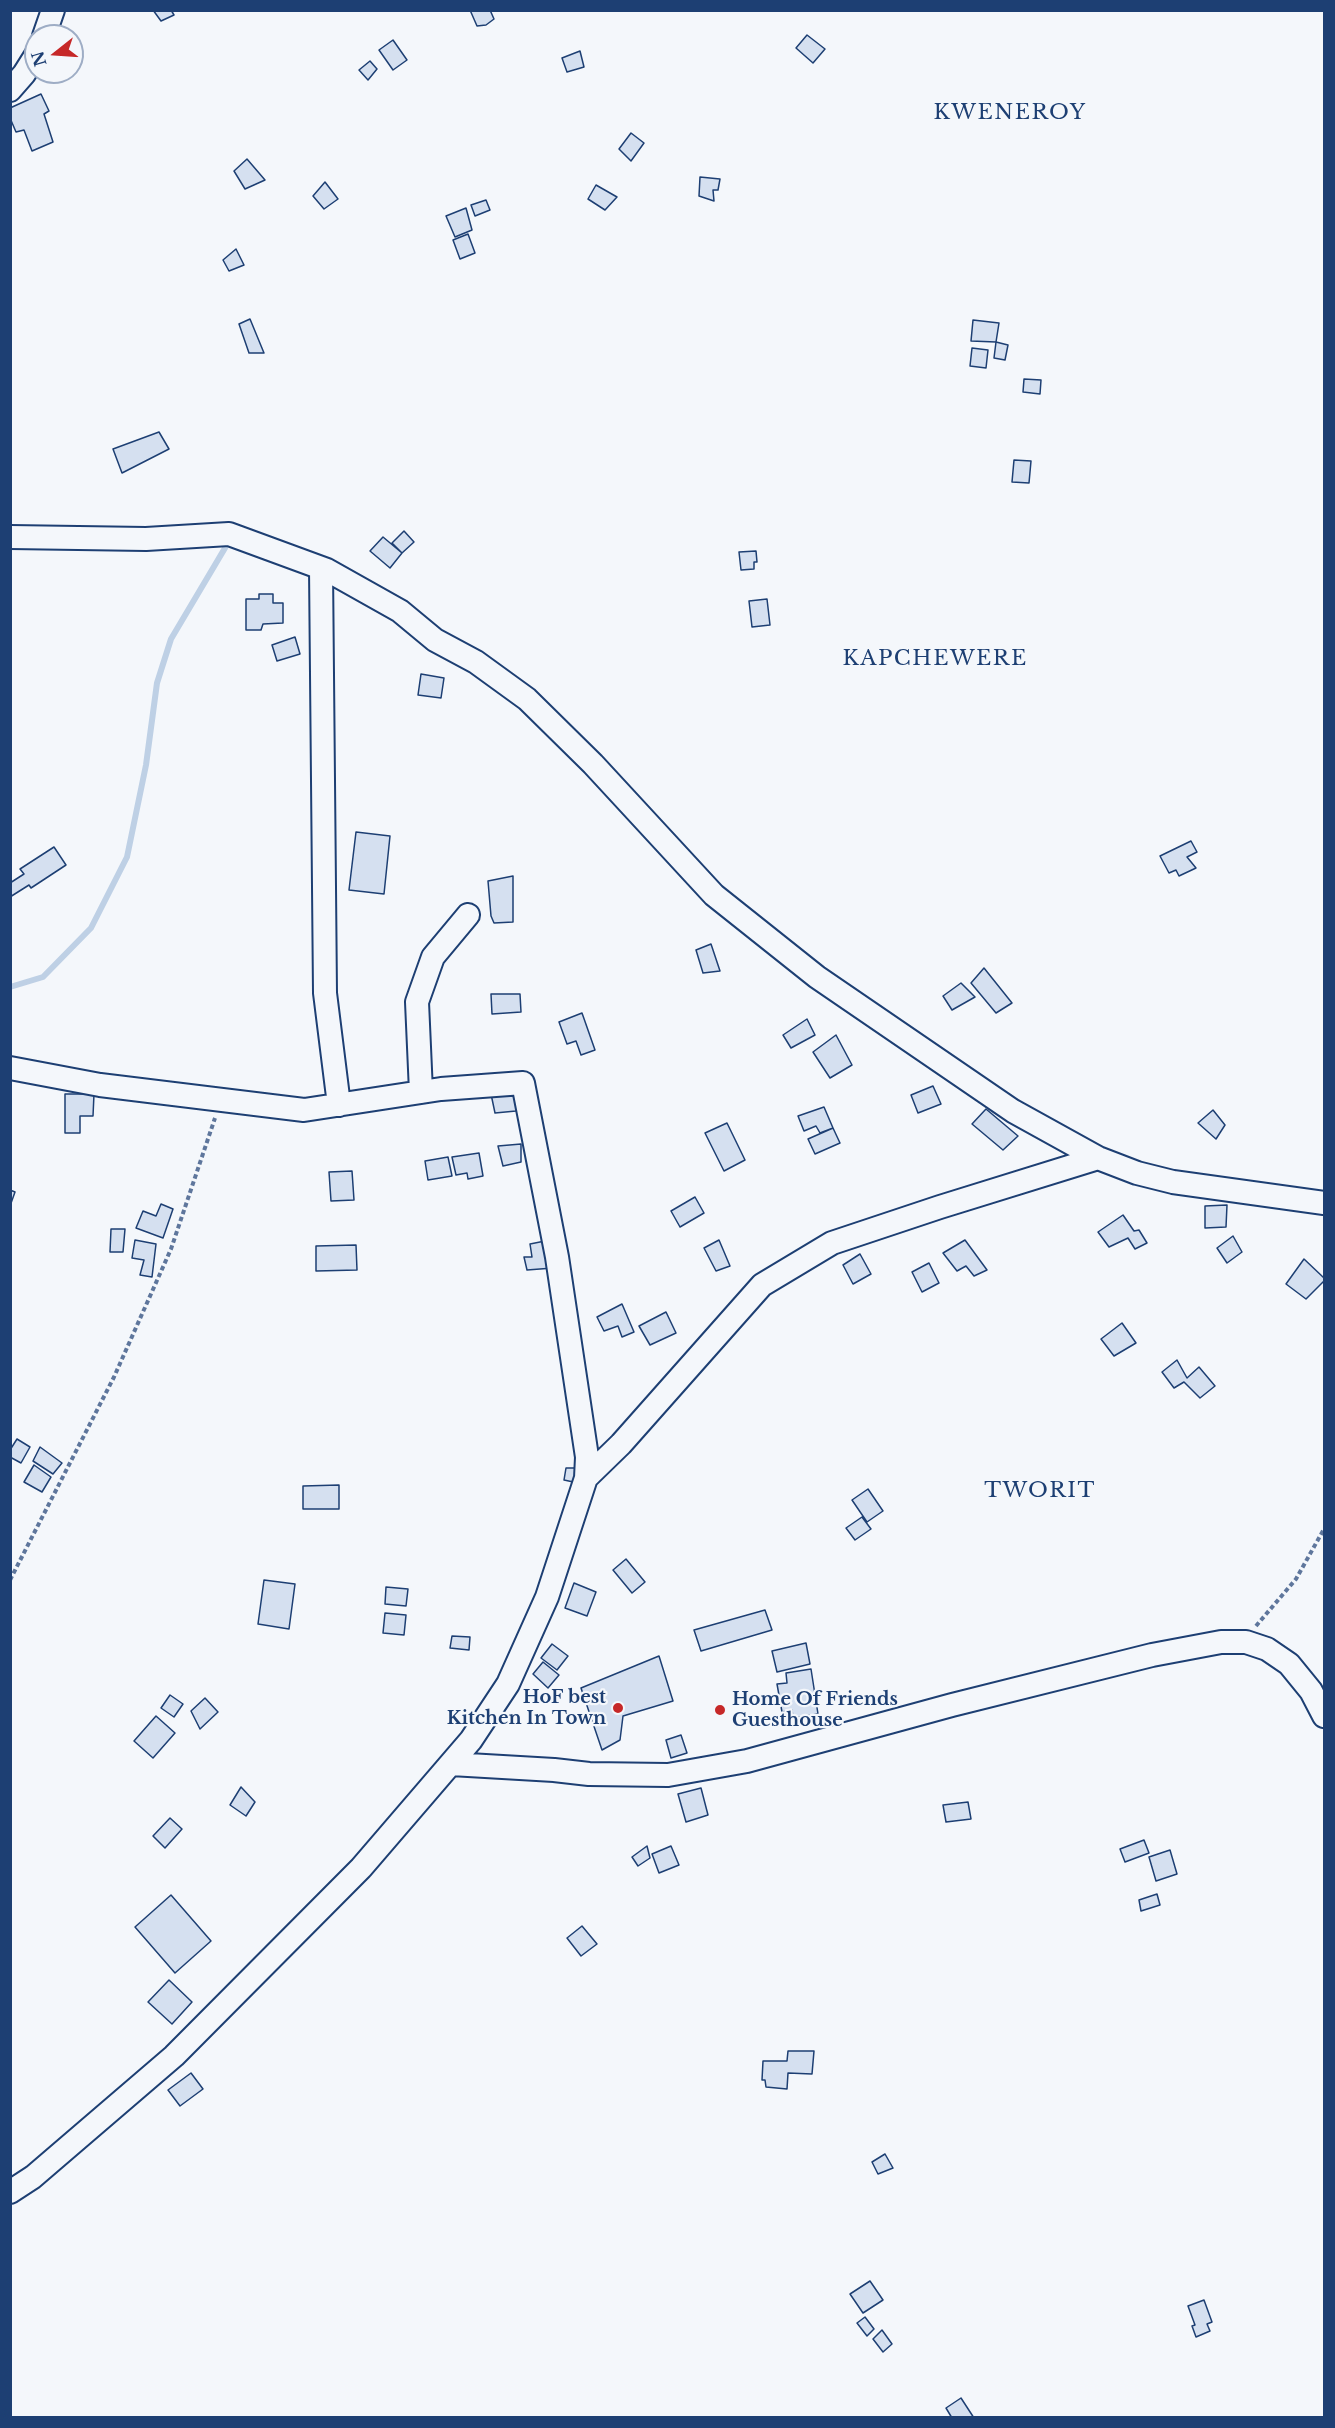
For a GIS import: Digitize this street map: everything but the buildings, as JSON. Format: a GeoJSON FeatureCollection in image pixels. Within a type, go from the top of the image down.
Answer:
{"type":"FeatureCollection","features":[{"type":"Feature","properties":{"kind":"street"},"geometry":{"type":"LineString","coordinates":[[10,90],[24,74]]}},
{"type":"Feature","properties":{"kind":"street"},"geometry":{"type":"LineString","coordinates":[[10,537],[147,539],[229,534],[321,568],[400,610],[435,640],[476,662],[527,699],[593,764],[714,895],[790,956],[907,1040],[1013,1111],[1098,1158],[1137,1173],[1173,1182],[1324,1203]]}},
{"type":"Feature","properties":{"kind":"street"},"geometry":{"type":"LineString","coordinates":[[321,568],[325,993],[339,1105]]}},
{"type":"Feature","properties":{"kind":"street"},"geometry":{"type":"LineString","coordinates":[[421,1092],[417,1002],[433,957],[468,915]]}},
{"type":"Feature","properties":{"kind":"street"},"geometry":{"type":"LineString","coordinates":[[10,1068],[100,1085],[304,1110],[421,1092],[523,1083],[556,1257],[587,1456],[586,1478],[547,1597],[508,1684],[471,1740],[362,1869],[174,2056],[33,2177],[10,2192]]}},
{"type":"Feature","properties":{"kind":"street"},"geometry":{"type":"LineString","coordinates":[[586,1478],[621,1444],[762,1285],[792,1265],[832,1243],[1098,1158]]}},
{"type":"Feature","properties":{"kind":"street"},"geometry":{"type":"LineString","coordinates":[[451,1764],[589,1774],[668,1775],[747,1761],[952,1705],[1152,1655],[1221,1642],[1246,1642],[1267,1649],[1289,1664],[1311,1691],[1324,1716]]}},
{"type":"Feature","properties":{"kind":"path"},"geometry":{"type":"LineString","coordinates":[[10,1580],[114,1377],[171,1249],[221,1100]]}},
{"type":"Feature","properties":{"kind":"path"},"geometry":{"type":"LineString","coordinates":[[1246,1642],[1254,1628],[1296,1579],[1324,1529]]}},
{"type":"Feature","properties":{"kind":"waterway"},"geometry":{"type":"LineString","coordinates":[[10,987],[43,977],[91,928],[127,857],[146,765],[157,683],[171,639],[225,548]]}},
{"type":"Feature","properties":{"kind":"place","name":"HoF best Kitchen In Town"},"geometry":{"type":"Point","coordinates":[618,1708]}},
{"type":"Feature","properties":{"kind":"place","name":"Home Of Friends Guesthouse"},"geometry":{"type":"Point","coordinates":[720,1710]}},
{"type":"Feature","properties":{"kind":"district","name":"KWENEROY"},"geometry":{"type":"Point","coordinates":[1010,113]}},
{"type":"Feature","properties":{"kind":"district","name":"KAPCHEWERE"},"geometry":{"type":"Point","coordinates":[935,659]}},
{"type":"Feature","properties":{"kind":"district","name":"TWORIT"},"geometry":{"type":"Point","coordinates":[1040,1491]}}]}
